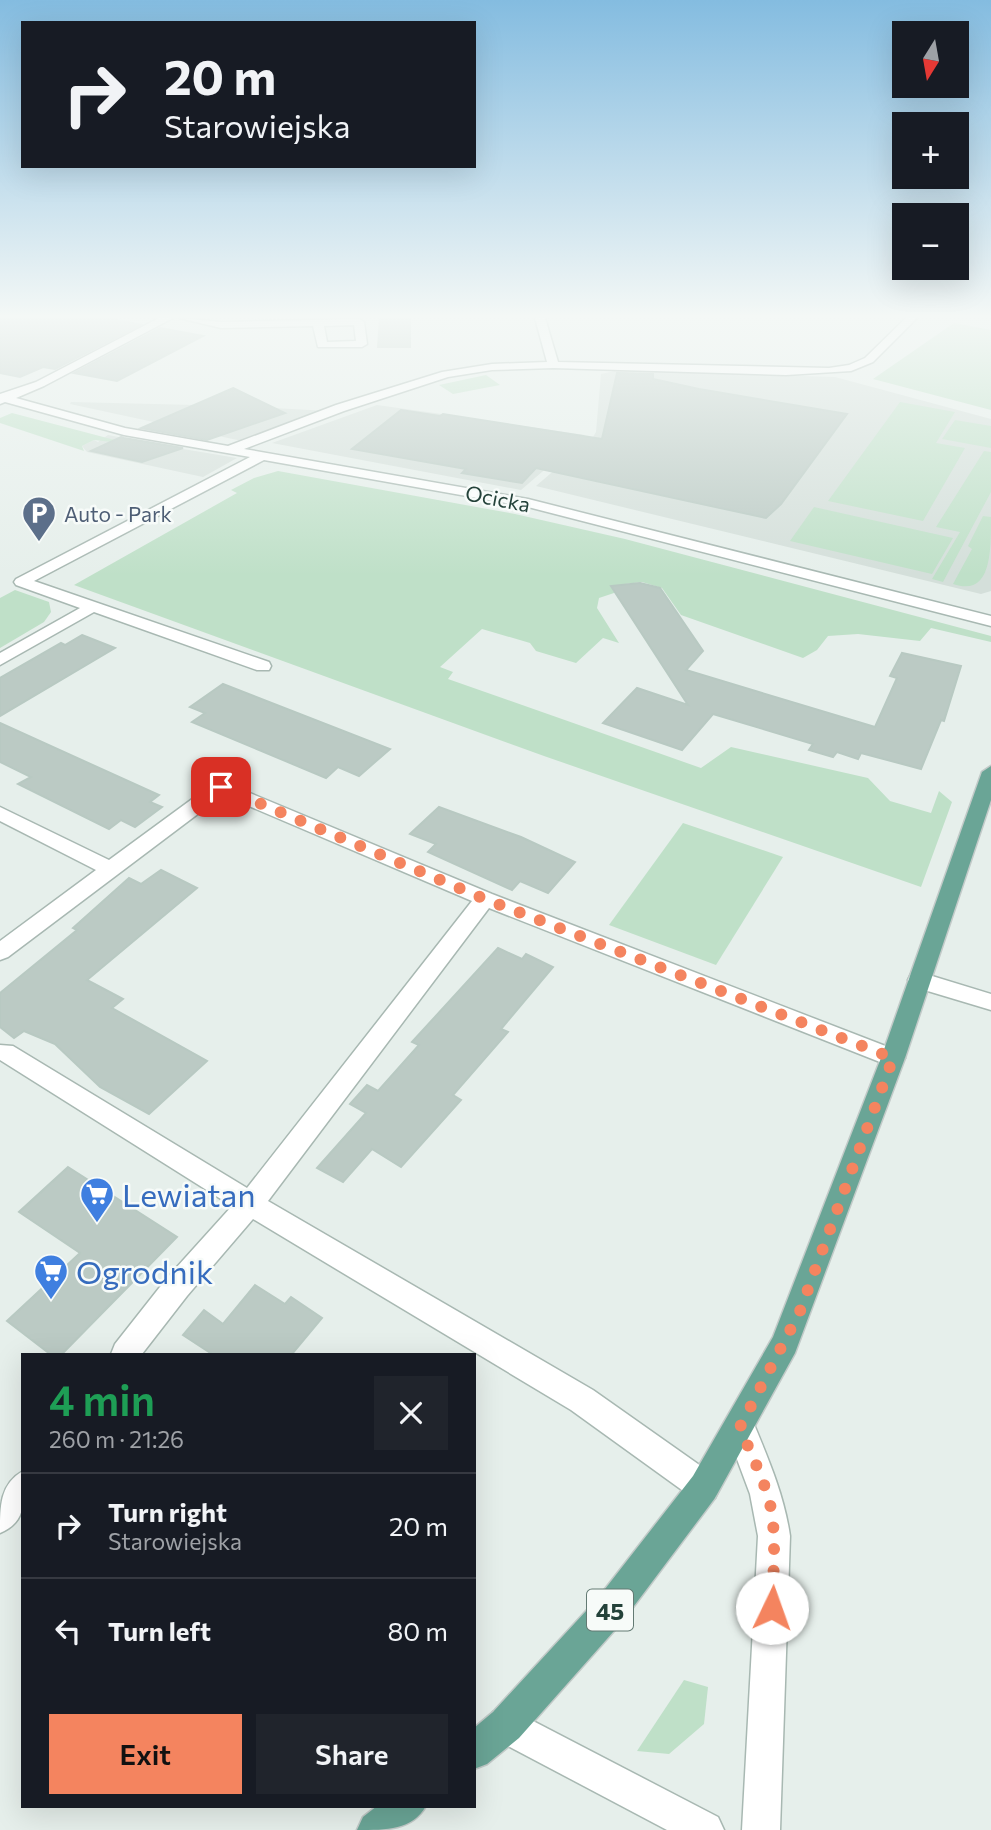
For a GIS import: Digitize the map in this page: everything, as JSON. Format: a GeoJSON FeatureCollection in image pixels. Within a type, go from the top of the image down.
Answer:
{"type":"FeatureCollection","features":[{"type":"Feature","properties":{"kind":"main road","name":"45"},"geometry":{"type":"LineString","coordinates":[[476,1749],[506,1725],[610,1610],[704,1487],[740,1427],[800,1311],[893,1058],[991,772]]}},
{"type":"Feature","properties":{"kind":"main road"},"geometry":{"type":"LineString","coordinates":[[376,1830],[405,1808]]}},
{"type":"Feature","properties":{"kind":"street","name":"Ocicka"},"geometry":{"type":"LineString","coordinates":[[17,403],[96,425],[528,503],[991,621]]}},
{"type":"Feature","properties":{"kind":"street"},"geometry":{"type":"LineString","coordinates":[[228,450],[354,403]]}},
{"type":"Feature","properties":{"kind":"street"},"geometry":{"type":"LineString","coordinates":[[262,456],[22,582],[90,608],[263,666]]}},
{"type":"Feature","properties":{"kind":"street"},"geometry":{"type":"LineString","coordinates":[[0,660],[90,608]]}},
{"type":"Feature","properties":{"kind":"street"},"geometry":{"type":"LineString","coordinates":[[0,952],[221,787],[485,899],[893,1058]]}},
{"type":"Feature","properties":{"kind":"street"},"geometry":{"type":"LineString","coordinates":[[0,813],[110,869]]}},
{"type":"Feature","properties":{"kind":"street"},"geometry":{"type":"LineString","coordinates":[[126,1353],[177,1287],[250,1204],[485,899]]}},
{"type":"Feature","properties":{"kind":"street"},"geometry":{"type":"LineString","coordinates":[[919,980],[991,1002]]}},
{"type":"Feature","properties":{"kind":"street"},"geometry":{"type":"LineString","coordinates":[[5,1052],[250,1204],[582,1400],[704,1487]]}},
{"type":"Feature","properties":{"kind":"street"},"geometry":{"type":"LineString","coordinates":[[740,1427],[764,1485],[772,1513],[774,1536],[761,1830]]}},
{"type":"Feature","properties":{"kind":"street"},"geometry":{"type":"LineString","coordinates":[[0,1517],[21,1491]]}},
{"type":"Feature","properties":{"kind":"street"},"geometry":{"type":"LineString","coordinates":[[506,1725],[705,1830]]}},
{"type":"Feature","properties":{"kind":"shaded area"},"geometry":{"type":"Polygon","coordinates":[[[598,403],[933,403],[991,419],[991,591],[981,594],[536,486],[596,432],[598,403]]]}},
{"type":"Feature","properties":{"kind":"shaded area"},"geometry":{"type":"Polygon","coordinates":[[[70,404],[237,406],[329,411],[242,441],[70,404]]]}},
{"type":"Feature","properties":{"kind":"shaded area"},"geometry":{"type":"Polygon","coordinates":[[[377,405],[585,435],[521,490],[272,443],[377,405]]]}},
{"type":"Feature","properties":{"kind":"shaded area"},"geometry":{"type":"Polygon","coordinates":[[[108,435],[237,458],[203,477],[87,452],[82,446],[94,440],[98,442],[108,435]]]}},
{"type":"Feature","properties":{"kind":"green space"},"geometry":{"type":"Polygon","coordinates":[[[899,403],[955,412],[936,443],[965,448],[923,521],[828,501],[899,403]]]}},
{"type":"Feature","properties":{"kind":"green space"},"geometry":{"type":"Polygon","coordinates":[[[966,403],[991,403],[991,410],[966,403]]]}},
{"type":"Feature","properties":{"kind":"green space"},"geometry":{"type":"Polygon","coordinates":[[[12,413],[130,444],[94,440],[82,446],[84,451],[0,423],[0,418],[12,413]]]}},
{"type":"Feature","properties":{"kind":"green space"},"geometry":{"type":"Polygon","coordinates":[[[955,420],[991,426],[991,448],[942,439],[955,420]]]}},
{"type":"Feature","properties":{"kind":"green space"},"geometry":{"type":"Polygon","coordinates":[[[984,451],[991,452],[991,492],[943,582],[932,579],[960,532],[936,527],[984,451]]]}},
{"type":"Feature","properties":{"kind":"green space"},"geometry":{"type":"Polygon","coordinates":[[[278,471],[515,514],[625,539],[991,636],[991,642],[931,628],[920,641],[858,634],[828,636],[817,650],[803,658],[681,615],[662,588],[642,582],[625,584],[614,593],[599,598],[597,608],[619,643],[603,638],[576,663],[536,651],[530,643],[482,629],[440,667],[453,672],[448,679],[701,768],[731,747],[868,778],[890,801],[931,813],[939,791],[952,802],[921,887],[544,756],[74,585],[237,493],[231,490],[254,478],[278,471]]]}},
{"type":"Feature","properties":{"kind":"green space"},"geometry":{"type":"Polygon","coordinates":[[[814,507],[953,538],[932,574],[790,541],[814,507]]]}},
{"type":"Feature","properties":{"kind":"green space"},"geometry":{"type":"Polygon","coordinates":[[[983,516],[991,517],[986,569],[975,584],[953,584],[972,549],[968,546],[983,516]]]}},
{"type":"Feature","properties":{"kind":"green space"},"geometry":{"type":"Polygon","coordinates":[[[15,590],[49,602],[51,612],[44,622],[0,648],[0,598],[15,590]]]}},
{"type":"Feature","properties":{"kind":"green space"},"geometry":{"type":"Polygon","coordinates":[[[683,823],[783,857],[716,965],[609,925],[683,823]]]}},
{"type":"Feature","properties":{"kind":"green space"},"geometry":{"type":"Polygon","coordinates":[[[684,1680],[708,1687],[704,1724],[669,1754],[637,1751],[684,1680]]]}},
{"type":"Feature","properties":{"kind":"building"},"geometry":{"type":"Polygon","coordinates":[[[198,403],[265,403],[285,413],[207,440],[141,428],[198,403]]]}},
{"type":"Feature","properties":{"kind":"building"},"geometry":{"type":"Polygon","coordinates":[[[610,403],[784,403],[847,414],[781,504],[766,518],[536,468],[522,483],[462,473],[466,469],[352,449],[401,410],[602,439],[610,403]]]}},
{"type":"Feature","properties":{"kind":"building"},"geometry":{"type":"Polygon","coordinates":[[[121,437],[183,448],[142,462],[91,451],[121,437]]]}},
{"type":"Feature","properties":{"kind":"building"},"geometry":{"type":"Polygon","coordinates":[[[640,583],[660,588],[703,651],[686,670],[875,727],[897,678],[890,676],[902,653],[961,666],[944,721],[941,720],[921,769],[861,753],[858,759],[837,752],[833,757],[809,750],[813,744],[713,714],[682,750],[603,723],[637,688],[688,705],[611,586],[640,583]]]}},
{"type":"Feature","properties":{"kind":"building"},"geometry":{"type":"Polygon","coordinates":[[[82,635],[115,648],[0,716],[0,678],[61,643],[65,645],[82,635]]]}},
{"type":"Feature","properties":{"kind":"building"},"geometry":{"type":"Polygon","coordinates":[[[223,684],[390,749],[359,776],[338,767],[326,778],[192,722],[205,713],[190,707],[223,684]]]}},
{"type":"Feature","properties":{"kind":"building"},"geometry":{"type":"Polygon","coordinates":[[[0,723],[159,795],[150,802],[162,807],[135,827],[121,820],[109,829],[18,784],[31,777],[0,762],[0,723]]]}},
{"type":"Feature","properties":{"kind":"building"},"geometry":{"type":"Polygon","coordinates":[[[439,807],[521,837],[575,862],[548,893],[520,881],[512,890],[428,852],[436,844],[410,834],[439,807]]]}},
{"type":"Feature","properties":{"kind":"building"},"geometry":{"type":"Polygon","coordinates":[[[161,870],[197,888],[87,980],[123,999],[112,1008],[207,1061],[149,1114],[100,1087],[55,1044],[24,1031],[14,1038],[0,1027],[0,993],[77,930],[73,928],[129,878],[141,884],[161,870]]]}},
{"type":"Feature","properties":{"kind":"building"},"geometry":{"type":"Polygon","coordinates":[[[498,948],[522,959],[526,954],[553,967],[501,1029],[508,1032],[453,1095],[461,1100],[401,1167],[372,1149],[343,1182],[317,1168],[366,1113],[350,1104],[367,1085],[378,1091],[419,1045],[412,1042],[498,948]]]}},
{"type":"Feature","properties":{"kind":"building"},"geometry":{"type":"Polygon","coordinates":[[[68,1167],[177,1237],[63,1353],[49,1353],[7,1321],[80,1253],[19,1212],[68,1167]]]}},
{"type":"Feature","properties":{"kind":"building"},"geometry":{"type":"Polygon","coordinates":[[[255,1285],[285,1304],[291,1297],[322,1318],[293,1353],[210,1353],[183,1335],[204,1310],[223,1324],[255,1285]]]}},
{"type":"Feature","properties":{"kind":"place","name":"Auto - Park"},"geometry":{"type":"Point","coordinates":[39,543]}},
{"type":"Feature","properties":{"kind":"place","name":"Lewiatan"},"geometry":{"type":"Point","coordinates":[97,1224]}},
{"type":"Feature","properties":{"kind":"place","name":"Ogrodnik"},"geometry":{"type":"Point","coordinates":[51,1301]}},
{"type":"Feature","properties":{"kind":"route"},"geometry":{"type":"LineString","coordinates":[[221,787],[485,899],[733,998],[893,1058],[800,1311],[740,1427],[764,1485],[772,1513],[772,1608]]}}]}
